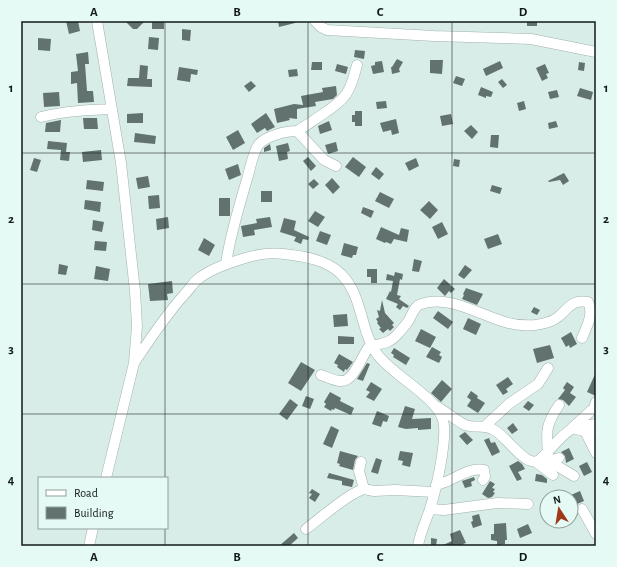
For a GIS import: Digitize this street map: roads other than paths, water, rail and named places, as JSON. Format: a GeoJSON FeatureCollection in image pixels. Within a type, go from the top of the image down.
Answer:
{"type":"FeatureCollection","features":[{"type":"Feature","properties":{"kind":"street"},"geometry":{"type":"LineString","coordinates":[[98,21],[120,163],[135,291],[137,326],[134,363],[106,477]]}},
{"type":"Feature","properties":{"kind":"street"},"geometry":{"type":"LineString","coordinates":[[316,21],[321,27],[327,30],[434,36],[531,39],[596,52]]}},
{"type":"Feature","properties":{"kind":"street"},"geometry":{"type":"LineString","coordinates":[[226,264],[230,242],[256,151],[260,144],[274,135],[289,131],[297,131],[333,108],[344,98],[352,84],[357,65]]}},
{"type":"Feature","properties":{"kind":"street"},"geometry":{"type":"LineString","coordinates":[[41,117],[58,113],[88,110],[112,110]]}},
{"type":"Feature","properties":{"kind":"street"},"geometry":{"type":"LineString","coordinates":[[297,131],[324,160],[336,166]]}},
{"type":"Feature","properties":{"kind":"street"},"geometry":{"type":"LineString","coordinates":[[134,363],[171,309],[197,280],[212,270],[257,254],[277,252],[306,257],[334,267],[350,285],[360,310],[368,338],[378,356],[436,406],[464,424],[474,427],[485,426],[493,429],[520,455],[530,462],[536,462],[552,457]]}},
{"type":"Feature","properties":{"kind":"street"},"geometry":{"type":"LineString","coordinates":[[321,375],[338,381],[344,381],[350,378],[368,348],[384,344],[391,340],[409,321],[419,304],[430,301],[457,304],[506,323],[524,326],[546,324],[557,318],[572,304],[580,301],[588,302],[591,308],[591,315],[582,338]]}},
{"type":"Feature","properties":{"kind":"street"},"geometry":{"type":"LineString","coordinates":[[485,426],[510,402],[538,384],[548,368]]}},
{"type":"Feature","properties":{"kind":"street"},"geometry":{"type":"LineString","coordinates":[[552,457],[554,444],[594,408],[596,402]]}},
{"type":"Feature","properties":{"kind":"street"},"geometry":{"type":"LineString","coordinates":[[559,405],[550,420],[547,436],[552,457],[574,476]]}},
{"type":"Feature","properties":{"kind":"street"},"geometry":{"type":"LineString","coordinates":[[418,546],[430,509],[445,436],[443,419],[436,406]]}},
{"type":"Feature","properties":{"kind":"street"},"geometry":{"type":"LineString","coordinates":[[572,428],[596,424]]}},
{"type":"Feature","properties":{"kind":"street"},"geometry":{"type":"LineString","coordinates":[[572,428],[582,427],[596,433]]}},
{"type":"Feature","properties":{"kind":"street"},"geometry":{"type":"LineString","coordinates":[[572,428],[585,432],[596,454]]}},
{"type":"Feature","properties":{"kind":"street"},"geometry":{"type":"LineString","coordinates":[[361,462],[359,471],[364,489]]}},
{"type":"Feature","properties":{"kind":"street"},"geometry":{"type":"LineString","coordinates":[[536,462],[552,475]]}},
{"type":"Feature","properties":{"kind":"street"},"geometry":{"type":"LineString","coordinates":[[306,529],[348,497],[364,489],[374,491],[435,488],[476,469],[484,470],[485,477],[483,480]]}},
{"type":"Feature","properties":{"kind":"street"},"geometry":{"type":"LineString","coordinates":[[430,509],[444,510],[497,503],[528,504]]}},
{"type":"Feature","properties":{"kind":"street"},"geometry":{"type":"LineString","coordinates":[[582,509],[596,534]]}},
{"type":"Feature","properties":{"kind":"street"},"geometry":{"type":"LineString","coordinates":[[89,546],[93,529]]}}]}
